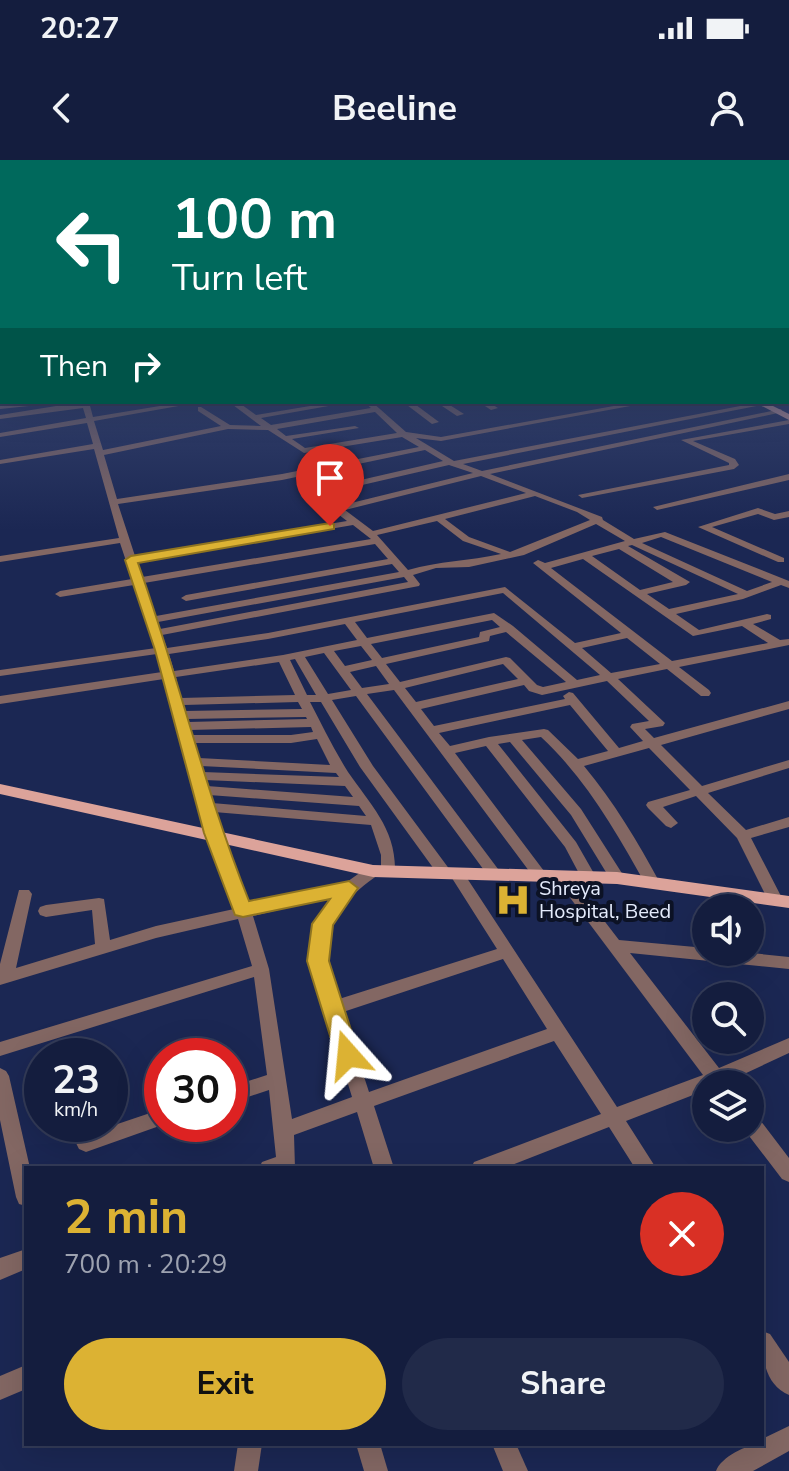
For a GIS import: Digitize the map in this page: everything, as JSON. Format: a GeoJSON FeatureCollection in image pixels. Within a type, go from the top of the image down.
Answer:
{"type":"FeatureCollection","features":[{"type":"Feature","properties":{"kind":"main road"},"geometry":{"type":"LineString","coordinates":[[0,789],[380,871],[617,878],[782,901]]}},
{"type":"Feature","properties":{"kind":"street"},"geometry":{"type":"LineString","coordinates":[[0,417],[64,407]]}},
{"type":"Feature","properties":{"kind":"street"},"geometry":{"type":"LineString","coordinates":[[86,407],[124,540],[162,651],[213,833],[243,910],[261,969],[284,1130],[280,1166]]}},
{"type":"Feature","properties":{"kind":"street"},"geometry":{"type":"LineString","coordinates":[[0,435],[190,407]]}},
{"type":"Feature","properties":{"kind":"street"},"geometry":{"type":"LineString","coordinates":[[201,407],[228,427]]}},
{"type":"Feature","properties":{"kind":"street"},"geometry":{"type":"LineString","coordinates":[[241,407],[304,451],[404,434],[441,439],[619,407]]}},
{"type":"Feature","properties":{"kind":"street"},"geometry":{"type":"LineString","coordinates":[[284,407],[290,411]]}},
{"type":"Feature","properties":{"kind":"street"},"geometry":{"type":"LineString","coordinates":[[255,417],[314,407]]}},
{"type":"Feature","properties":{"kind":"street"},"geometry":{"type":"LineString","coordinates":[[0,462],[99,450],[228,427],[270,428],[367,407]]}},
{"type":"Feature","properties":{"kind":"street"},"geometry":{"type":"LineString","coordinates":[[372,407],[404,434],[452,462],[599,519],[633,542],[746,594]]}},
{"type":"Feature","properties":{"kind":"street"},"geometry":{"type":"LineString","coordinates":[[414,407],[435,422]]}},
{"type":"Feature","properties":{"kind":"street"},"geometry":{"type":"LineString","coordinates":[[449,407],[460,414]]}},
{"type":"Feature","properties":{"kind":"street"},"geometry":{"type":"LineString","coordinates":[[154,627],[415,584],[374,538],[316,493],[452,462],[738,407]]}},
{"type":"Feature","properties":{"kind":"street"},"geometry":{"type":"LineString","coordinates":[[338,509],[777,407]]}},
{"type":"Feature","properties":{"kind":"street"},"geometry":{"type":"LineString","coordinates":[[337,416],[372,440]]}},
{"type":"Feature","properties":{"kind":"street"},"geometry":{"type":"LineString","coordinates":[[582,495],[731,467],[735,465],[732,461],[685,440],[789,419]]}},
{"type":"Feature","properties":{"kind":"street"},"geometry":{"type":"LineString","coordinates":[[286,438],[355,428]]}},
{"type":"Feature","properties":{"kind":"street"},"geometry":{"type":"LineString","coordinates":[[114,502],[282,477],[425,448]]}},
{"type":"Feature","properties":{"kind":"street"},"geometry":{"type":"LineString","coordinates":[[394,454],[421,469]]}},
{"type":"Feature","properties":{"kind":"street"},"geometry":{"type":"LineString","coordinates":[[657,507],[789,477]]}},
{"type":"Feature","properties":{"kind":"street"},"geometry":{"type":"LineString","coordinates":[[60,594],[374,538],[534,494]]}},
{"type":"Feature","properties":{"kind":"street"},"geometry":{"type":"LineString","coordinates":[[785,558],[703,527],[758,511],[774,517],[789,514]]}},
{"type":"Feature","properties":{"kind":"street"},"geometry":{"type":"LineString","coordinates":[[440,519],[476,544],[512,554]]}},
{"type":"Feature","properties":{"kind":"street"},"geometry":{"type":"LineString","coordinates":[[154,627],[225,607],[406,574],[435,565],[469,564],[512,554],[562,537],[567,531],[599,519]]}},
{"type":"Feature","properties":{"kind":"street"},"geometry":{"type":"LineString","coordinates":[[131,560],[355,522]]}},
{"type":"Feature","properties":{"kind":"street"},"geometry":{"type":"LineString","coordinates":[[705,693],[540,565],[662,534],[785,583]]}},
{"type":"Feature","properties":{"kind":"street"},"geometry":{"type":"LineString","coordinates":[[0,559],[124,540]]}},
{"type":"Feature","properties":{"kind":"street"},"geometry":{"type":"LineString","coordinates":[[621,546],[682,583]]}},
{"type":"Feature","properties":{"kind":"street"},"geometry":{"type":"LineString","coordinates":[[584,555],[697,634],[767,617]]}},
{"type":"Feature","properties":{"kind":"street"},"geometry":{"type":"LineString","coordinates":[[756,571],[785,558]]}},
{"type":"Feature","properties":{"kind":"street"},"geometry":{"type":"LineString","coordinates":[[186,598],[395,561]]}},
{"type":"Feature","properties":{"kind":"street"},"geometry":{"type":"LineString","coordinates":[[639,593],[707,576]]}},
{"type":"Feature","properties":{"kind":"street"},"geometry":{"type":"LineString","coordinates":[[492,579],[659,723],[636,727],[743,836],[782,901]]}},
{"type":"Feature","properties":{"kind":"street"},"geometry":{"type":"LineString","coordinates":[[667,613],[785,583]]}},
{"type":"Feature","properties":{"kind":"street"},"geometry":{"type":"LineString","coordinates":[[0,673],[348,621],[505,590]]}},
{"type":"Feature","properties":{"kind":"street"},"geometry":{"type":"LineString","coordinates":[[216,593],[225,607]]}},
{"type":"Feature","properties":{"kind":"street"},"geometry":{"type":"LineString","coordinates":[[0,700],[283,658],[494,616],[575,684]]}},
{"type":"Feature","properties":{"kind":"street"},"geometry":{"type":"LineString","coordinates":[[348,621],[540,875]]}},
{"type":"Feature","properties":{"kind":"street"},"geometry":{"type":"LineString","coordinates":[[744,623],[784,643]]}},
{"type":"Feature","properties":{"kind":"street"},"geometry":{"type":"LineString","coordinates":[[342,670],[485,639],[484,634],[509,628]]}},
{"type":"Feature","properties":{"kind":"street"},"geometry":{"type":"LineString","coordinates":[[573,647],[629,634]]}},
{"type":"Feature","properties":{"kind":"street"},"geometry":{"type":"LineString","coordinates":[[182,720],[397,686],[506,660],[526,681],[542,691],[784,643]]}},
{"type":"Feature","properties":{"kind":"street"},"geometry":{"type":"LineString","coordinates":[[327,649],[494,873]]}},
{"type":"Feature","properties":{"kind":"street"},"geometry":{"type":"LineString","coordinates":[[298,655],[367,767],[450,872],[507,952],[645,1166]]}},
{"type":"Feature","properties":{"kind":"street"},"geometry":{"type":"LineString","coordinates":[[3,978],[243,910],[349,888],[380,871],[390,853],[377,821],[340,769],[283,658]]}},
{"type":"Feature","properties":{"kind":"street"},"geometry":{"type":"LineString","coordinates":[[412,707],[526,681]]}},
{"type":"Feature","properties":{"kind":"street"},"geometry":{"type":"LineString","coordinates":[[560,687],[616,752]]}},
{"type":"Feature","properties":{"kind":"street"},"geometry":{"type":"LineString","coordinates":[[430,731],[573,701]]}},
{"type":"Feature","properties":{"kind":"street"},"geometry":{"type":"LineString","coordinates":[[576,764],[789,705]]}},
{"type":"Feature","properties":{"kind":"street"},"geometry":{"type":"LineString","coordinates":[[182,720],[291,739],[316,723]]}},
{"type":"Feature","properties":{"kind":"street"},"geometry":{"type":"LineString","coordinates":[[182,720],[316,723]]}},
{"type":"Feature","properties":{"kind":"street"},"geometry":{"type":"LineString","coordinates":[[447,751],[544,733],[576,764],[625,831],[652,883]]}},
{"type":"Feature","properties":{"kind":"street"},"geometry":{"type":"LineString","coordinates":[[513,737],[576,812],[617,878]]}},
{"type":"Feature","properties":{"kind":"street"},"geometry":{"type":"LineString","coordinates":[[489,741],[571,845],[588,877]]}},
{"type":"Feature","properties":{"kind":"street"},"geometry":{"type":"LineString","coordinates":[[671,823],[653,805],[789,764]]}},
{"type":"Feature","properties":{"kind":"street"},"geometry":{"type":"LineString","coordinates":[[199,776],[340,769]]}},
{"type":"Feature","properties":{"kind":"street"},"geometry":{"type":"LineString","coordinates":[[199,776],[350,782]]}},
{"type":"Feature","properties":{"kind":"street"},"geometry":{"type":"LineString","coordinates":[[199,776],[364,802]]}},
{"type":"Feature","properties":{"kind":"street"},"geometry":{"type":"LineString","coordinates":[[208,807],[377,821]]}},
{"type":"Feature","properties":{"kind":"street"},"geometry":{"type":"LineString","coordinates":[[743,836],[789,822]]}},
{"type":"Feature","properties":{"kind":"street"},"geometry":{"type":"LineString","coordinates":[[561,875],[710,1070]]}},
{"type":"Feature","properties":{"kind":"street"},"geometry":{"type":"LineString","coordinates":[[349,888],[322,924],[318,961],[383,1166]]}},
{"type":"Feature","properties":{"kind":"street"},"geometry":{"type":"LineString","coordinates":[[3,978],[24,894]]}},
{"type":"Feature","properties":{"kind":"street"},"geometry":{"type":"LineString","coordinates":[[46,911],[99,903],[103,948]]}},
{"type":"Feature","properties":{"kind":"street"},"geometry":{"type":"LineString","coordinates":[[614,945],[789,963]]}},
{"type":"Feature","properties":{"kind":"street"},"geometry":{"type":"LineString","coordinates":[[333,1008],[507,952]]}},
{"type":"Feature","properties":{"kind":"street"},"geometry":{"type":"LineString","coordinates":[[0,1049],[261,969]]}},
{"type":"Feature","properties":{"kind":"street"},"geometry":{"type":"LineString","coordinates":[[284,1130],[558,1032]]}},
{"type":"Feature","properties":{"kind":"street"},"geometry":{"type":"LineString","coordinates":[[740,1070],[789,1045]]}},
{"type":"Feature","properties":{"kind":"street"},"geometry":{"type":"LineString","coordinates":[[0,1076],[24,1188]]}},
{"type":"Feature","properties":{"kind":"street"},"geometry":{"type":"LineString","coordinates":[[248,1089],[276,1080]]}},
{"type":"Feature","properties":{"kind":"street"},"geometry":{"type":"LineString","coordinates":[[486,1166],[692,1090]]}},
{"type":"Feature","properties":{"kind":"street"},"geometry":{"type":"LineString","coordinates":[[86,1143],[144,1123]]}},
{"type":"Feature","properties":{"kind":"street"},"geometry":{"type":"LineString","coordinates":[[764,1140],[789,1173]]}},
{"type":"Feature","properties":{"kind":"street"},"geometry":{"type":"LineString","coordinates":[[0,1269],[24,1260]]}},
{"type":"Feature","properties":{"kind":"street"},"geometry":{"type":"LineString","coordinates":[[764,1345],[789,1383]]}},
{"type":"Feature","properties":{"kind":"street"},"geometry":{"type":"LineString","coordinates":[[0,1388],[24,1378]]}},
{"type":"Feature","properties":{"kind":"street"},"geometry":{"type":"LineString","coordinates":[[728,1471],[789,1438]]}},
{"type":"Feature","properties":{"kind":"street"},"geometry":{"type":"LineString","coordinates":[[246,1471],[250,1446]]}},
{"type":"Feature","properties":{"kind":"street"},"geometry":{"type":"LineString","coordinates":[[369,1446],[376,1471]]}},
{"type":"Feature","properties":{"kind":"street"},"geometry":{"type":"LineString","coordinates":[[505,1446],[516,1471]]}},
{"type":"Feature","properties":{"kind":"place","name":"Shreya Hospital, Beed"},"geometry":{"type":"Point","coordinates":[513,900]}},
{"type":"Feature","properties":{"kind":"route"},"geometry":{"type":"LineString","coordinates":[[330,526],[131,560],[162,650],[213,833],[243,910],[349,888],[322,924],[318,961],[348,1055]]}}]}
